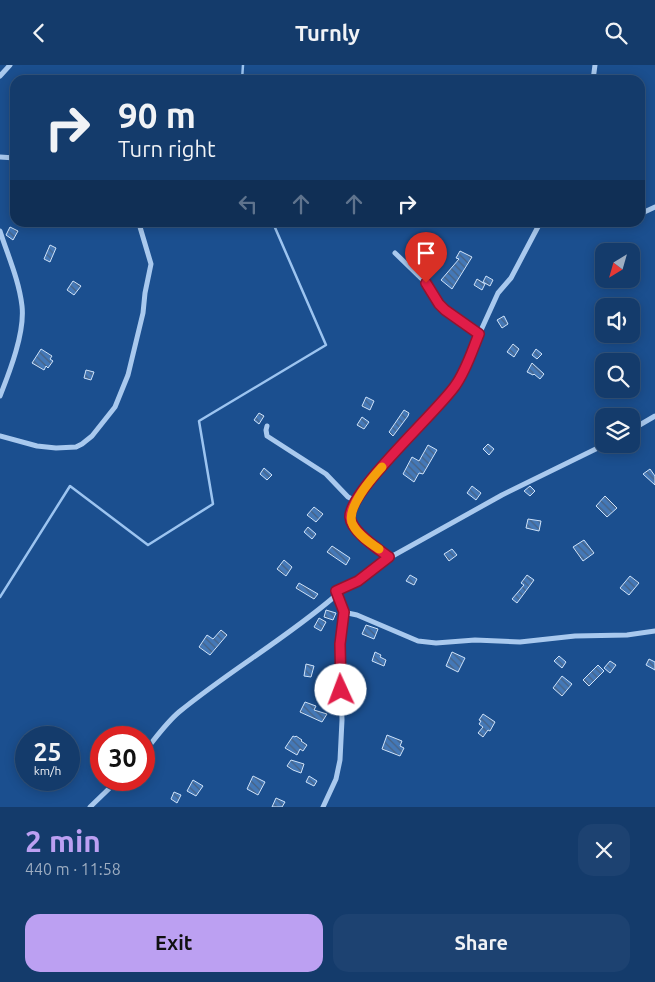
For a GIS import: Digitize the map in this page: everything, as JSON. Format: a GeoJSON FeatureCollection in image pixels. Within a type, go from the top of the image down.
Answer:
{"type":"FeatureCollection","features":[{"type":"Feature","properties":{"kind":"street"},"geometry":{"type":"LineString","coordinates":[[0,76],[10,65]]}},
{"type":"Feature","properties":{"kind":"street"},"geometry":{"type":"LineString","coordinates":[[0,436],[37,446],[56,448],[76,447],[92,436],[114,407],[128,375],[152,265],[140,227]]}},
{"type":"Feature","properties":{"kind":"street"},"geometry":{"type":"LineString","coordinates":[[389,557],[352,525],[350,515],[356,501],[375,475],[456,385],[498,293],[511,278],[538,227]]}},
{"type":"Feature","properties":{"kind":"street"},"geometry":{"type":"LineString","coordinates":[[0,231],[17,282],[22,308],[20,335],[12,366],[0,396]]}},
{"type":"Feature","properties":{"kind":"street"},"geometry":{"type":"LineString","coordinates":[[395,253],[426,283],[445,310],[479,334]]}},
{"type":"Feature","properties":{"kind":"street"},"geometry":{"type":"LineString","coordinates":[[640,425],[655,416]]}},
{"type":"Feature","properties":{"kind":"street"},"geometry":{"type":"LineString","coordinates":[[268,426],[266,431],[268,436],[326,474],[348,497],[356,501]]}},
{"type":"Feature","properties":{"kind":"street"},"geometry":{"type":"LineString","coordinates":[[155,739],[178,713],[290,633],[334,597],[336,591],[358,581],[389,557],[502,495],[595,449]]}},
{"type":"Feature","properties":{"kind":"street"},"geometry":{"type":"LineString","coordinates":[[323,807],[336,779],[340,760],[342,720],[340,654],[344,612],[336,591]]}},
{"type":"Feature","properties":{"kind":"street"},"geometry":{"type":"LineString","coordinates":[[344,612],[357,615],[418,641],[436,643],[475,639],[520,642],[576,636],[627,635],[655,631]]}},
{"type":"Feature","properties":{"kind":"street"},"geometry":{"type":"LineString","coordinates":[[90,807],[107,791]]}},
{"type":"Feature","properties":{"kind":"building"},"geometry":{"type":"Polygon","coordinates":[[[10,227],[18,231],[13,240],[6,235],[10,227]]]}},
{"type":"Feature","properties":{"kind":"building"},"geometry":{"type":"Polygon","coordinates":[[[50,245],[56,248],[50,262],[44,259],[50,245]]]}},
{"type":"Feature","properties":{"kind":"building"},"geometry":{"type":"Polygon","coordinates":[[[460,251],[472,257],[452,289],[441,280],[459,259],[456,258],[460,251]]]}},
{"type":"Feature","properties":{"kind":"building"},"geometry":{"type":"Polygon","coordinates":[[[486,276],[493,280],[490,286],[483,282],[486,276]]]}},
{"type":"Feature","properties":{"kind":"building"},"geometry":{"type":"Polygon","coordinates":[[[477,279],[485,284],[482,290],[474,285],[477,279]]]}},
{"type":"Feature","properties":{"kind":"building"},"geometry":{"type":"Polygon","coordinates":[[[73,281],[81,286],[74,295],[67,290],[73,281]]]}},
{"type":"Feature","properties":{"kind":"building"},"geometry":{"type":"Polygon","coordinates":[[[504,316],[508,324],[502,328],[497,320],[504,316]]]}},
{"type":"Feature","properties":{"kind":"building"},"geometry":{"type":"Polygon","coordinates":[[[513,344],[519,349],[514,357],[507,352],[513,344]]]}},
{"type":"Feature","properties":{"kind":"building"},"geometry":{"type":"Polygon","coordinates":[[[41,349],[52,356],[50,359],[53,361],[44,370],[32,363],[41,349]]]}},
{"type":"Feature","properties":{"kind":"building"},"geometry":{"type":"Polygon","coordinates":[[[536,349],[542,354],[537,359],[532,355],[536,349]]]}},
{"type":"Feature","properties":{"kind":"building"},"geometry":{"type":"Polygon","coordinates":[[[532,363],[544,374],[540,379],[534,374],[527,372],[532,363]]]}},
{"type":"Feature","properties":{"kind":"building"},"geometry":{"type":"Polygon","coordinates":[[[86,370],[94,372],[91,380],[84,378],[86,370]]]}},
{"type":"Feature","properties":{"kind":"building"},"geometry":{"type":"Polygon","coordinates":[[[366,397],[374,401],[370,410],[362,406],[366,397]]]}},
{"type":"Feature","properties":{"kind":"building"},"geometry":{"type":"Polygon","coordinates":[[[404,410],[409,413],[408,416],[393,436],[389,432],[404,410]]]}},
{"type":"Feature","properties":{"kind":"building"},"geometry":{"type":"Polygon","coordinates":[[[259,413],[264,416],[259,424],[254,420],[259,413]]]}},
{"type":"Feature","properties":{"kind":"building"},"geometry":{"type":"Polygon","coordinates":[[[362,417],[369,422],[364,429],[357,425],[362,417]]]}},
{"type":"Feature","properties":{"kind":"building"},"geometry":{"type":"Polygon","coordinates":[[[488,444],[494,449],[489,455],[483,449],[488,444]]]}},
{"type":"Feature","properties":{"kind":"building"},"geometry":{"type":"Polygon","coordinates":[[[428,445],[437,450],[423,474],[419,473],[414,482],[403,474],[412,457],[419,461],[428,445]]]}},
{"type":"Feature","properties":{"kind":"building"},"geometry":{"type":"Polygon","coordinates":[[[264,468],[272,475],[267,480],[260,474],[264,468]]]}},
{"type":"Feature","properties":{"kind":"building"},"geometry":{"type":"Polygon","coordinates":[[[650,469],[655,476],[655,485],[643,474],[650,469]]]}},
{"type":"Feature","properties":{"kind":"building"},"geometry":{"type":"Polygon","coordinates":[[[472,486],[481,493],[476,500],[467,493],[472,486]]]}},
{"type":"Feature","properties":{"kind":"building"},"geometry":{"type":"Polygon","coordinates":[[[530,486],[535,491],[530,496],[524,491],[530,486]]]}},
{"type":"Feature","properties":{"kind":"building"},"geometry":{"type":"Polygon","coordinates":[[[605,496],[617,508],[607,517],[596,506],[605,496]]]}},
{"type":"Feature","properties":{"kind":"building"},"geometry":{"type":"Polygon","coordinates":[[[314,507],[323,514],[316,522],[307,515],[314,507]]]}},
{"type":"Feature","properties":{"kind":"building"},"geometry":{"type":"Polygon","coordinates":[[[528,519],[541,521],[539,531],[526,528],[528,519]]]}},
{"type":"Feature","properties":{"kind":"building"},"geometry":{"type":"Polygon","coordinates":[[[308,527],[316,534],[312,539],[304,532],[308,527]]]}},
{"type":"Feature","properties":{"kind":"building"},"geometry":{"type":"Polygon","coordinates":[[[584,540],[594,553],[583,561],[573,547],[584,540]]]}},
{"type":"Feature","properties":{"kind":"building"},"geometry":{"type":"Polygon","coordinates":[[[332,546],[350,558],[346,565],[327,552],[332,546]]]}},
{"type":"Feature","properties":{"kind":"building"},"geometry":{"type":"Polygon","coordinates":[[[452,549],[457,555],[449,561],[444,554],[452,549]]]}},
{"type":"Feature","properties":{"kind":"building"},"geometry":{"type":"Polygon","coordinates":[[[284,560],[292,567],[286,576],[277,569],[284,560]]]}},
{"type":"Feature","properties":{"kind":"building"},"geometry":{"type":"Polygon","coordinates":[[[410,575],[417,579],[414,585],[406,581],[410,575]]]}},
{"type":"Feature","properties":{"kind":"building"},"geometry":{"type":"Polygon","coordinates":[[[527,575],[534,580],[517,603],[512,599],[524,585],[521,583],[527,575]]]}},
{"type":"Feature","properties":{"kind":"building"},"geometry":{"type":"Polygon","coordinates":[[[630,576],[639,583],[629,595],[620,588],[630,576]]]}},
{"type":"Feature","properties":{"kind":"building"},"geometry":{"type":"Polygon","coordinates":[[[299,583],[318,594],[314,599],[296,588],[299,583]]]}},
{"type":"Feature","properties":{"kind":"building"},"geometry":{"type":"Polygon","coordinates":[[[326,610],[336,613],[333,620],[324,617],[326,610]]]}},
{"type":"Feature","properties":{"kind":"building"},"geometry":{"type":"Polygon","coordinates":[[[319,618],[326,622],[321,631],[314,627],[319,618]]]}},
{"type":"Feature","properties":{"kind":"building"},"geometry":{"type":"Polygon","coordinates":[[[366,625],[378,629],[374,639],[362,634],[366,625]]]}},
{"type":"Feature","properties":{"kind":"building"},"geometry":{"type":"Polygon","coordinates":[[[221,630],[227,635],[210,655],[199,647],[207,635],[213,639],[221,630]]]}},
{"type":"Feature","properties":{"kind":"building"},"geometry":{"type":"Polygon","coordinates":[[[375,652],[386,660],[384,666],[372,661],[375,652]]]}},
{"type":"Feature","properties":{"kind":"building"},"geometry":{"type":"Polygon","coordinates":[[[452,652],[465,658],[458,672],[446,666],[452,652]]]}},
{"type":"Feature","properties":{"kind":"building"},"geometry":{"type":"Polygon","coordinates":[[[559,656],[566,662],[562,668],[554,661],[559,656]]]}},
{"type":"Feature","properties":{"kind":"building"},"geometry":{"type":"Polygon","coordinates":[[[649,659],[655,662],[655,670],[646,665],[649,659]]]}},
{"type":"Feature","properties":{"kind":"building"},"geometry":{"type":"Polygon","coordinates":[[[610,661],[616,665],[610,673],[604,668],[610,661]]]}},
{"type":"Feature","properties":{"kind":"building"},"geometry":{"type":"Polygon","coordinates":[[[306,664],[314,666],[311,677],[304,676],[306,664]]]}},
{"type":"Feature","properties":{"kind":"building"},"geometry":{"type":"Polygon","coordinates":[[[598,665],[604,671],[589,686],[583,680],[598,665]]]}},
{"type":"Feature","properties":{"kind":"building"},"geometry":{"type":"Polygon","coordinates":[[[562,676],[572,684],[562,696],[553,688],[562,676]]]}},
{"type":"Feature","properties":{"kind":"building"},"geometry":{"type":"Polygon","coordinates":[[[305,702],[316,706],[314,710],[327,714],[322,722],[300,712],[305,702]]]}},
{"type":"Feature","properties":{"kind":"building"},"geometry":{"type":"Polygon","coordinates":[[[483,714],[495,722],[490,731],[488,730],[483,737],[478,733],[483,727],[479,724],[481,721],[479,720],[483,714]]]}},
{"type":"Feature","properties":{"kind":"building"},"geometry":{"type":"Polygon","coordinates":[[[387,735],[402,741],[400,746],[404,748],[400,756],[382,749],[387,735]]]}},
{"type":"Feature","properties":{"kind":"building"},"geometry":{"type":"Polygon","coordinates":[[[293,736],[296,736],[307,745],[303,751],[300,749],[297,755],[285,748],[293,736]]]}},
{"type":"Feature","properties":{"kind":"building"},"geometry":{"type":"Polygon","coordinates":[[[291,760],[304,764],[301,773],[287,766],[291,760]]]}},
{"type":"Feature","properties":{"kind":"building"},"geometry":{"type":"Polygon","coordinates":[[[253,776],[265,782],[258,795],[247,789],[253,776]]]}},
{"type":"Feature","properties":{"kind":"building"},"geometry":{"type":"Polygon","coordinates":[[[309,776],[317,781],[314,786],[306,782],[309,776]]]}},
{"type":"Feature","properties":{"kind":"building"},"geometry":{"type":"Polygon","coordinates":[[[193,780],[203,786],[196,796],[187,791],[193,780]]]}},
{"type":"Feature","properties":{"kind":"building"},"geometry":{"type":"Polygon","coordinates":[[[174,792],[181,795],[177,803],[171,799],[174,792]]]}},
{"type":"Feature","properties":{"kind":"building"},"geometry":{"type":"Polygon","coordinates":[[[276,798],[285,802],[282,807],[272,807],[276,798]]]}},
{"type":"Feature","properties":{"kind":"waterway"},"geometry":{"type":"LineString","coordinates":[[242,75],[243,65]]}},
{"type":"Feature","properties":{"kind":"waterway"},"geometry":{"type":"LineString","coordinates":[[0,597],[70,486],[148,545],[213,504],[199,421],[326,345],[275,227]]}},
{"type":"Feature","properties":{"kind":"slow traffic"},"geometry":{"type":"LineString","coordinates":[[379,549],[352,525],[350,515],[356,501],[382,467]]}},
{"type":"Feature","properties":{"kind":"route"},"geometry":{"type":"LineString","coordinates":[[341,690],[340,633],[344,612],[336,591],[358,581],[389,557],[352,525],[350,515],[356,501],[375,475],[456,385],[479,334],[445,310],[426,283]]}}]}
